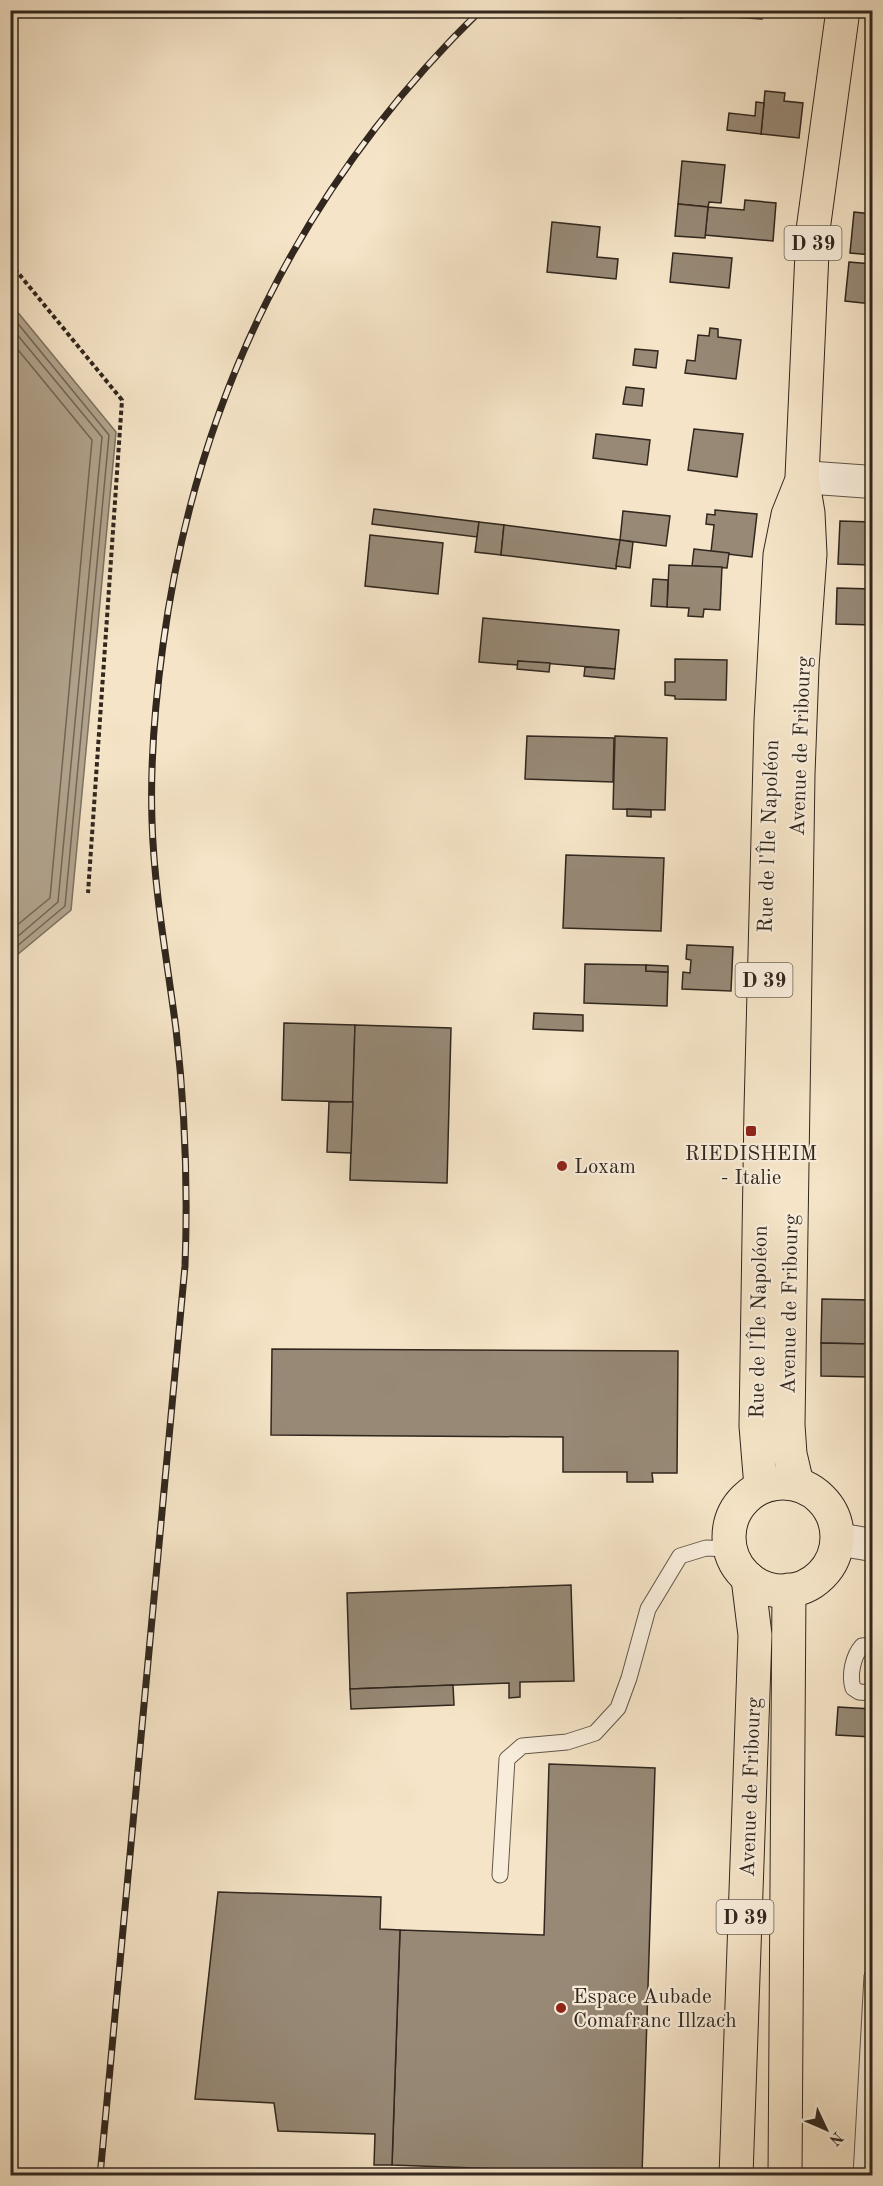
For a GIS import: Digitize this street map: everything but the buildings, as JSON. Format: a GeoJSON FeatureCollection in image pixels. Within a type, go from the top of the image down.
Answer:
{"type":"FeatureCollection","features":[{"type":"Feature","properties":{"kind":"main road","name":"Avenue de Fribourg"},"geometry":{"type":"LineString","coordinates":[[797,1484],[790,1454],[788,1425],[798,774],[802,667],[810,554],[808,513],[802,477],[813,230],[843,10]]}},
{"type":"Feature","properties":{"kind":"main road","name":"Rue de l'Île Napoléon"},"geometry":{"type":"LineString","coordinates":[[761,1487],[756,1414],[771,721],[780,555],[789,515],[802,477]]}},
{"type":"Feature","properties":{"kind":"main road"},"geometry":{"type":"LineString","coordinates":[[779,1483],[797,1484],[818,1496],[833,1515],[837,1539],[833,1557],[823,1574],[807,1585],[789,1590],[767,1589],[748,1578],[736,1565],[730,1549],[729,1530],[735,1512],[745,1497],[761,1487],[779,1483]]}},
{"type":"Feature","properties":{"kind":"main road","name":"Avenue de Fribourg"},"geometry":{"type":"LineString","coordinates":[[735,2175],[755,1635],[748,1578]]}},
{"type":"Feature","properties":{"kind":"main road","name":"Avenue de Fribourg"},"geometry":{"type":"LineString","coordinates":[[785,2175],[789,1590]]}},
{"type":"Feature","properties":{"kind":"street"},"geometry":{"type":"LineString","coordinates":[[802,477],[873,482]]}},
{"type":"Feature","properties":{"kind":"street"},"geometry":{"type":"LineString","coordinates":[[837,1539],[873,1545]]}},
{"type":"Feature","properties":{"kind":"lane"},"geometry":{"type":"LineString","coordinates":[[500,1875],[507,1759],[522,1746],[567,1742],[595,1733],[618,1708],[629,1678],[648,1609],[680,1557],[706,1548],[730,1549]]}},
{"type":"Feature","properties":{"kind":"lane"},"geometry":{"type":"LineString","coordinates":[[873,1645],[862,1646],[856,1653],[851,1680],[853,1688],[859,1692],[873,1693]]}},
{"type":"Feature","properties":{"kind":"lane"},"geometry":{"type":"LineString","coordinates":[[861,2175],[873,1976]]}},
{"type":"Feature","properties":{"kind":"path"},"geometry":{"type":"LineString","coordinates":[[10,263],[122,400],[88,893]]}},
{"type":"Feature","properties":{"kind":"water"},"geometry":{"type":"Polygon","coordinates":[[[11,304],[116,432],[71,910],[11,960],[11,304]]]}},
{"type":"Feature","properties":{"kind":"railway"},"geometry":{"type":"LineString","coordinates":[[100,2176],[185,1266],[186,1177],[182,1088],[155,873],[152,799],[152,755],[158,689],[163,645],[179,554],[201,466],[231,382],[267,300],[310,223],[360,148],[417,77],[481,10]]}},
{"type":"Feature","properties":{"kind":"place","name":"RIEDISHEIM - Italie"},"geometry":{"type":"Point","coordinates":[751,1131]}},
{"type":"Feature","properties":{"kind":"place","name":"Loxam"},"geometry":{"type":"Point","coordinates":[562,1166]}},
{"type":"Feature","properties":{"kind":"place","name":"Espace Aubade Comafranc Illzach"},"geometry":{"type":"Point","coordinates":[561,2008]}}]}
